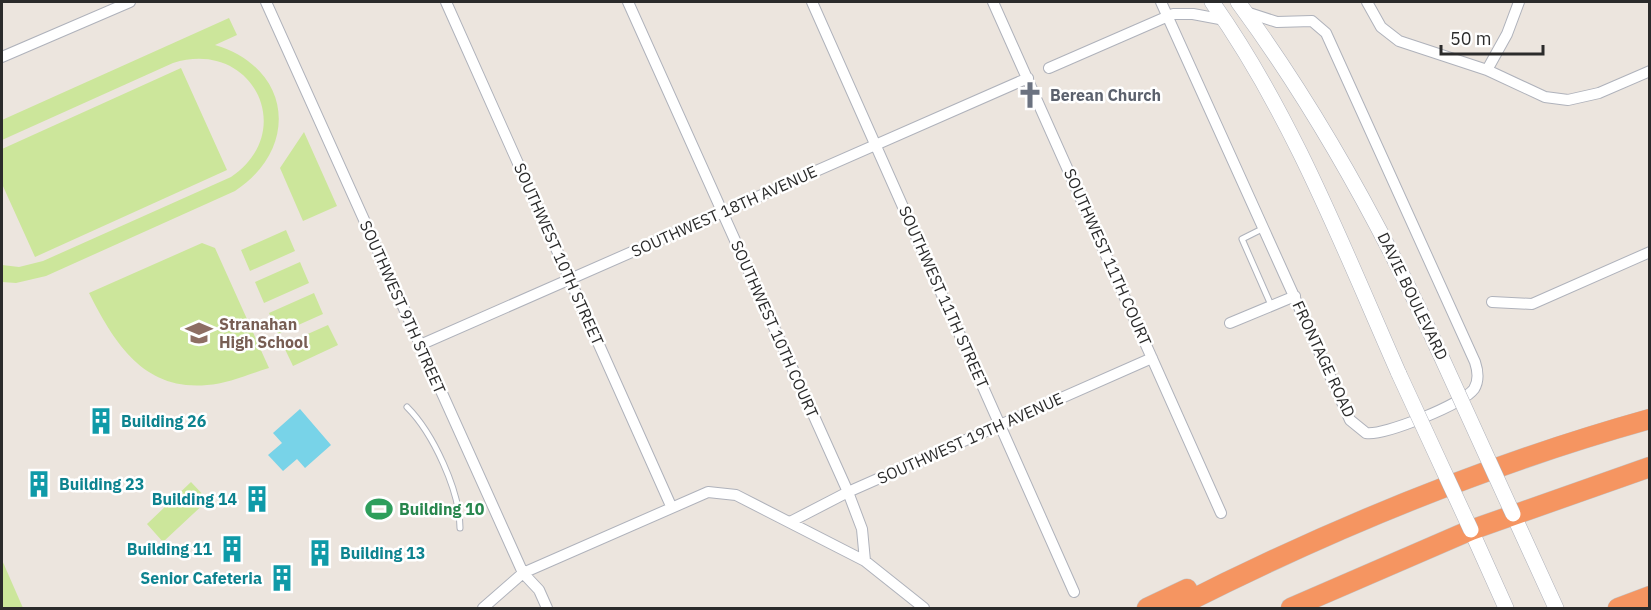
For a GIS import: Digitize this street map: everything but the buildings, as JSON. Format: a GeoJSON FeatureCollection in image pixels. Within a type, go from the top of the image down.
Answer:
{"type":"FeatureCollection","features":[{"type":"Feature","properties":{"kind":"highway"},"geometry":{"type":"LineString","coordinates":[[1147,609],[1250,558],[1343,528],[1502,466],[1650,419]]}},
{"type":"Feature","properties":{"kind":"highway"},"geometry":{"type":"LineString","coordinates":[[1291,609],[1471,530],[1650,467]]}},
{"type":"Feature","properties":{"kind":"highway"},"geometry":{"type":"LineString","coordinates":[[1174,609],[1343,528]]}},
{"type":"Feature","properties":{"kind":"highway"},"geometry":{"type":"LineString","coordinates":[[1618,609],[1650,596]]}},
{"type":"Feature","properties":{"kind":"main road"},"geometry":{"type":"LineString","coordinates":[[1212,2],[1287,125],[1506,609]]}},
{"type":"Feature","properties":{"kind":"main road","name":"DAVIE BOULEVARD"},"geometry":{"type":"LineString","coordinates":[[1242,7],[1297,86],[1349,172],[1393,254],[1556,609]]}},
{"type":"Feature","properties":{"kind":"street"},"geometry":{"type":"LineString","coordinates":[[2,57],[130,2]]}},
{"type":"Feature","properties":{"kind":"street","name":"SOUTHWEST 9TH STREET"},"geometry":{"type":"LineString","coordinates":[[266,2],[523,573],[539,590],[547,609]]}},
{"type":"Feature","properties":{"kind":"street","name":"SOUTHWEST 10TH STREET"},"geometry":{"type":"LineString","coordinates":[[446,2],[671,506]]}},
{"type":"Feature","properties":{"kind":"street","name":"SOUTHWEST 10TH COURT"},"geometry":{"type":"LineString","coordinates":[[628,2],[848,492],[862,529],[866,561]]}},
{"type":"Feature","properties":{"kind":"street","name":"SOUTHWEST 11TH STREET"},"geometry":{"type":"LineString","coordinates":[[812,2],[1074,592]]}},
{"type":"Feature","properties":{"kind":"street","name":"SOUTHWEST 11TH COURT"},"geometry":{"type":"LineString","coordinates":[[993,2],[1221,513]]}},
{"type":"Feature","properties":{"kind":"street","name":"FRONTAGE ROAD"},"geometry":{"type":"LineString","coordinates":[[1161,2],[1347,414],[1355,426],[1366,433],[1393,430],[1469,394],[1476,385],[1477,367],[1326,33],[1312,21],[1277,22],[1242,7]]}},
{"type":"Feature","properties":{"kind":"street"},"geometry":{"type":"LineString","coordinates":[[1366,2],[1381,27],[1399,41],[1487,70],[1545,97],[1568,100],[1599,93],[1650,71]]}},
{"type":"Feature","properties":{"kind":"street"},"geometry":{"type":"LineString","coordinates":[[1487,70],[1507,34],[1519,2]]}},
{"type":"Feature","properties":{"kind":"street"},"geometry":{"type":"LineString","coordinates":[[1049,68],[1168,15],[1193,14],[1225,20]]}},
{"type":"Feature","properties":{"kind":"street","name":"SOUTHWEST 18TH AVENUE"},"geometry":{"type":"LineString","coordinates":[[420,345],[875,143],[1028,78]]}},
{"type":"Feature","properties":{"kind":"street"},"geometry":{"type":"LineString","coordinates":[[1492,303],[1532,304],[1650,252]]}},
{"type":"Feature","properties":{"kind":"street"},"geometry":{"type":"LineString","coordinates":[[1230,324],[1294,296]]}},
{"type":"Feature","properties":{"kind":"street","name":"SOUTHWEST 19TH AVENUE"},"geometry":{"type":"LineString","coordinates":[[790,522],[848,492],[1152,358]]}},
{"type":"Feature","properties":{"kind":"street"},"geometry":{"type":"LineString","coordinates":[[486,607],[523,573],[671,506],[708,492],[736,495],[866,561],[924,609]]}},
{"type":"Feature","properties":{"kind":"lane"},"geometry":{"type":"LineString","coordinates":[[1264,228],[1242,239],[1272,305]]}},
{"type":"Feature","properties":{"kind":"lane"},"geometry":{"type":"LineString","coordinates":[[407,407],[422,422],[449,480],[460,511],[460,528]]}},
{"type":"Feature","properties":{"kind":"green space"},"geometry":{"type":"Polygon","coordinates":[[[229,18],[237,35],[215,45],[241,56],[260,71],[272,90],[278,110],[278,132],[270,153],[256,173],[235,191],[46,276],[16,283],[2,282],[2,265],[19,267],[43,261],[231,177],[251,158],[262,136],[263,114],[257,93],[244,76],[225,64],[201,59],[173,63],[2,140],[2,120],[229,18]]]}},
{"type":"Feature","properties":{"kind":"green space"},"geometry":{"type":"Polygon","coordinates":[[[181,68],[227,170],[35,257],[2,184],[2,149],[181,68]]]}},
{"type":"Feature","properties":{"kind":"green space"},"geometry":{"type":"Polygon","coordinates":[[[304,132],[337,206],[303,221],[280,168],[304,132]]]}},
{"type":"Feature","properties":{"kind":"green space"},"geometry":{"type":"Polygon","coordinates":[[[286,230],[295,251],[250,271],[241,250],[286,230]]]}},
{"type":"Feature","properties":{"kind":"green space"},"geometry":{"type":"Polygon","coordinates":[[[202,243],[215,248],[269,368],[222,383],[185,385],[165,380],[133,360],[109,329],[89,293],[202,243]]]}},
{"type":"Feature","properties":{"kind":"green space"},"geometry":{"type":"Polygon","coordinates":[[[300,262],[309,283],[264,303],[255,282],[300,262]]]}},
{"type":"Feature","properties":{"kind":"green space"},"geometry":{"type":"Polygon","coordinates":[[[314,293],[323,314],[278,334],[269,313],[314,293]]]}},
{"type":"Feature","properties":{"kind":"green space"},"geometry":{"type":"Polygon","coordinates":[[[328,325],[338,345],[293,366],[283,345],[328,325]]]}},
{"type":"Feature","properties":{"kind":"green space"},"geometry":{"type":"Polygon","coordinates":[[[191,482],[208,500],[163,542],[147,524],[191,482]]]}},
{"type":"Feature","properties":{"kind":"green space"},"geometry":{"type":"Polygon","coordinates":[[[2,560],[23,608],[2,608],[2,560]]]}},
{"type":"Feature","properties":{"kind":"water"},"geometry":{"type":"Polygon","coordinates":[[[300,409],[331,445],[305,468],[297,459],[283,471],[268,455],[282,443],[273,433],[300,409]]]}},
{"type":"Feature","properties":{"kind":"place","name":"Berean Church"},"geometry":{"type":"Point","coordinates":[1030,95]}},
{"type":"Feature","properties":{"kind":"place","name":"Stranahan High School"},"geometry":{"type":"Point","coordinates":[199,333]}},
{"type":"Feature","properties":{"kind":"place","name":"Building 26"},"geometry":{"type":"Point","coordinates":[101,421]}},
{"type":"Feature","properties":{"kind":"place","name":"Building 23"},"geometry":{"type":"Point","coordinates":[39,484]}},
{"type":"Feature","properties":{"kind":"place","name":"Building 14"},"geometry":{"type":"Point","coordinates":[257,499]}},
{"type":"Feature","properties":{"kind":"place","name":"Building 10"},"geometry":{"type":"Point","coordinates":[379,509]}},
{"type":"Feature","properties":{"kind":"place","name":"Building 11"},"geometry":{"type":"Point","coordinates":[232,549]}},
{"type":"Feature","properties":{"kind":"place","name":"Building 13"},"geometry":{"type":"Point","coordinates":[320,553]}},
{"type":"Feature","properties":{"kind":"place","name":"Senior Cafeteria"},"geometry":{"type":"Point","coordinates":[282,578]}}]}
